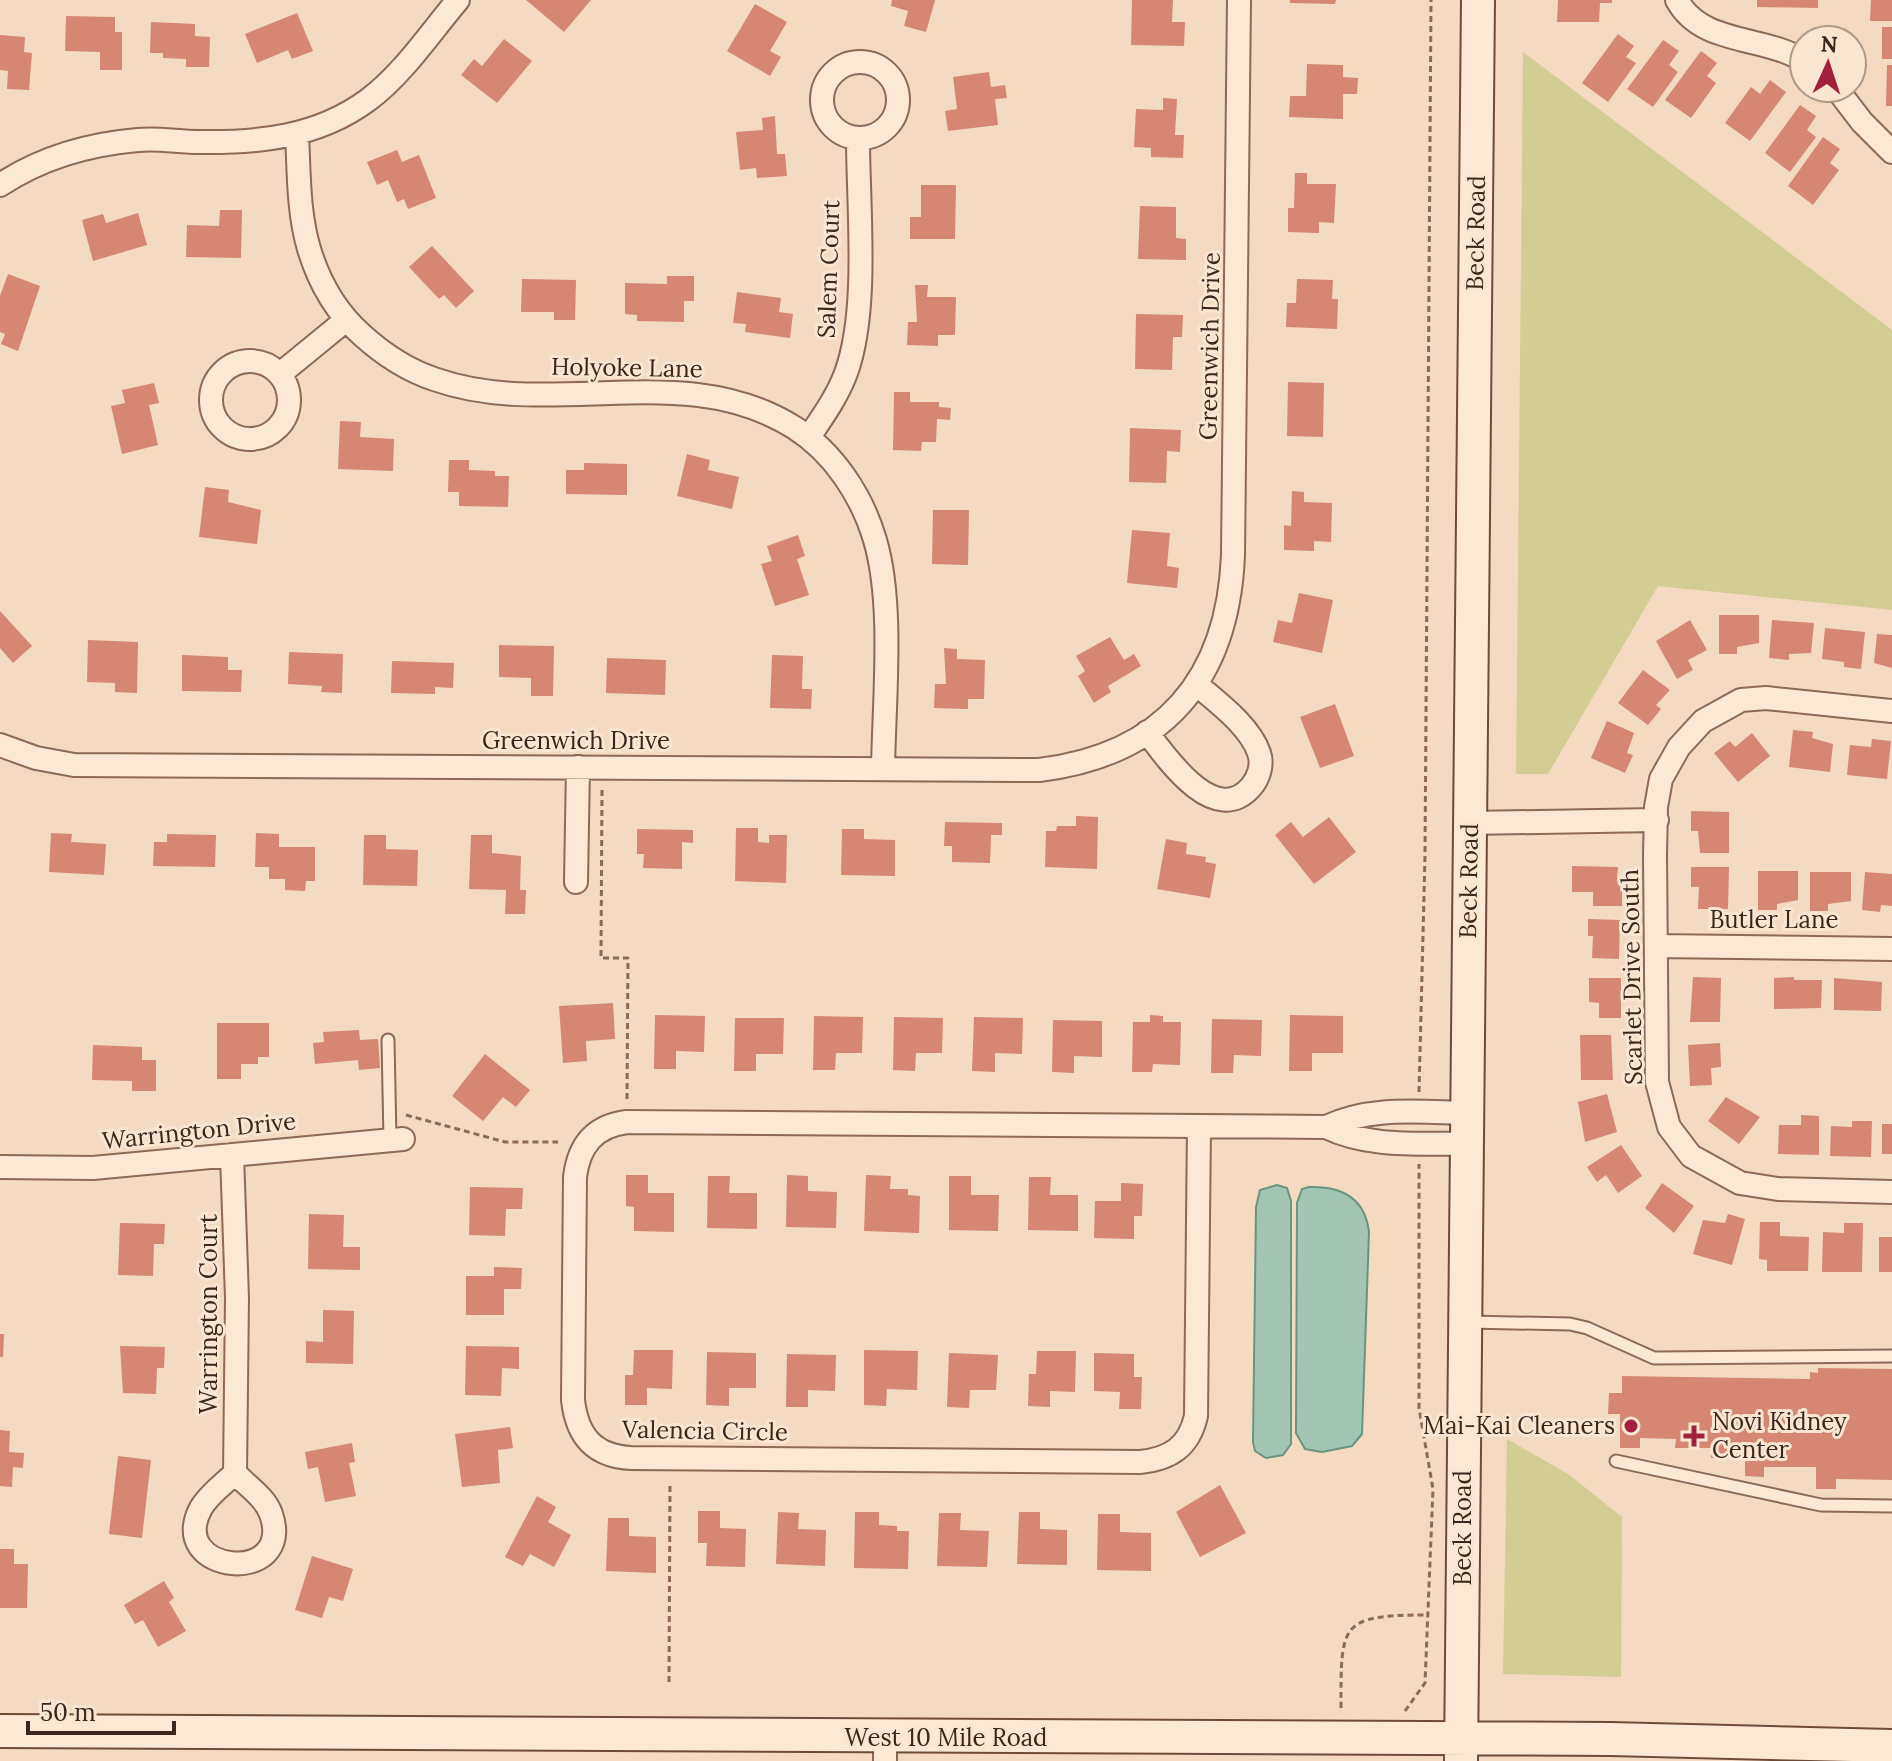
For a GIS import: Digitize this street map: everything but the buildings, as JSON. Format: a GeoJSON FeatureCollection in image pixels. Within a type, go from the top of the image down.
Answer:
{"type":"FeatureCollection","features":[{"type":"Feature","properties":{"kind":"main road","name":"Beck Road"},"geometry":{"type":"LineString","coordinates":[[1461,1751],[1478,0]]}},
{"type":"Feature","properties":{"kind":"main road","name":"West 10 Mile Road"},"geometry":{"type":"LineString","coordinates":[[0,1731],[885,1749],[1461,1751],[1611,1739],[1892,1746]]}},
{"type":"Feature","properties":{"kind":"street"},"geometry":{"type":"LineString","coordinates":[[0,185],[45,162],[86,148],[141,139],[244,141],[297,135],[320,127],[369,99],[458,0]]}},
{"type":"Feature","properties":{"kind":"street","name":"Greenwich Drive"},"geometry":{"type":"LineString","coordinates":[[0,745],[36,758],[74,765],[1039,770],[1067,767],[1125,747],[1147,732],[1196,684],[1224,631],[1232,581],[1239,0]]}},
{"type":"Feature","properties":{"kind":"street"},"geometry":{"type":"LineString","coordinates":[[1677,0],[1692,18],[1709,30],[1768,45],[1788,54]]}},
{"type":"Feature","properties":{"kind":"street"},"geometry":{"type":"LineString","coordinates":[[1849,104],[1892,152]]}},
{"type":"Feature","properties":{"kind":"street","name":"Holyoke Lane"},"geometry":{"type":"LineString","coordinates":[[297,135],[303,227],[309,250],[333,302],[346,320],[401,365],[458,386],[529,393],[700,394],[750,404],[809,437],[856,494],[880,561],[884,620],[883,769]]}},
{"type":"Feature","properties":{"kind":"street","name":"Salem Court"},"geometry":{"type":"LineString","coordinates":[[809,437],[834,400],[854,345],[858,290],[858,139]]}},
{"type":"Feature","properties":{"kind":"street"},"geometry":{"type":"LineString","coordinates":[[280,374],[346,320]]}},
{"type":"Feature","properties":{"kind":"street"},"geometry":{"type":"LineString","coordinates":[[1147,732],[1199,791],[1224,800],[1246,793],[1258,775],[1258,751],[1246,732],[1196,684]]}},
{"type":"Feature","properties":{"kind":"street","name":"Scarlet Drive South"},"geometry":{"type":"LineString","coordinates":[[1892,711],[1766,698],[1741,700],[1703,721],[1679,747],[1661,779],[1657,820],[1656,946],[1657,1082],[1669,1127],[1691,1156],[1740,1183],[1778,1189],[1892,1192]]}},
{"type":"Feature","properties":{"kind":"street"},"geometry":{"type":"LineString","coordinates":[[576,882],[578,767]]}},
{"type":"Feature","properties":{"kind":"street"},"geometry":{"type":"LineString","coordinates":[[1470,823],[1657,820]]}},
{"type":"Feature","properties":{"kind":"street","name":"Butler Lane"},"geometry":{"type":"LineString","coordinates":[[1656,946],[1892,949]]}},
{"type":"Feature","properties":{"kind":"street","name":"Valencia Circle"},"geometry":{"type":"LineString","coordinates":[[1326,1127],[1353,1114],[1419,1112],[1467,1128]]}},
{"type":"Feature","properties":{"kind":"street","name":"Valencia Circle"},"geometry":{"type":"LineString","coordinates":[[1199,1126],[1196,1416],[1184,1445],[1166,1457],[1140,1462],[619,1457],[599,1451],[578,1427],[573,1400],[575,1177],[584,1147],[605,1127],[627,1122],[1199,1126],[1326,1127],[1353,1140],[1419,1143],[1467,1128]]}},
{"type":"Feature","properties":{"kind":"street","name":"Warrington Drive"},"geometry":{"type":"LineString","coordinates":[[0,1167],[93,1168],[397,1140]]}},
{"type":"Feature","properties":{"kind":"street","name":"Warrington Court"},"geometry":{"type":"LineString","coordinates":[[232,1155],[237,1298],[235,1473]]}},
{"type":"Feature","properties":{"kind":"lane"},"geometry":{"type":"LineString","coordinates":[[388,1040],[397,1140]]}},
{"type":"Feature","properties":{"kind":"lane"},"geometry":{"type":"LineString","coordinates":[[1465,1322],[1570,1324],[1587,1328],[1654,1358],[1892,1356]]}},
{"type":"Feature","properties":{"kind":"lane"},"geometry":{"type":"LineString","coordinates":[[1616,1461],[1821,1505],[1892,1506]]}},
{"type":"Feature","properties":{"kind":"path"},"geometry":{"type":"LineString","coordinates":[[1419,1112],[1425,841],[1431,0]]}},
{"type":"Feature","properties":{"kind":"path"},"geometry":{"type":"LineString","coordinates":[[602,767],[601,958],[628,958],[627,1099]]}},
{"type":"Feature","properties":{"kind":"path"},"geometry":{"type":"LineString","coordinates":[[406,1115],[505,1142],[558,1142]]}},
{"type":"Feature","properties":{"kind":"path"},"geometry":{"type":"LineString","coordinates":[[1405,1707],[1422,1691],[1425,1683],[1433,1489],[1419,1408],[1419,1143]]}},
{"type":"Feature","properties":{"kind":"path"},"geometry":{"type":"LineString","coordinates":[[669,1682],[670,1482]]}},
{"type":"Feature","properties":{"kind":"path"},"geometry":{"type":"LineString","coordinates":[[1341,1708],[1343,1643],[1355,1624],[1380,1615],[1427,1615]]}},
{"type":"Feature","properties":{"kind":"shaded area"},"geometry":{"type":"Polygon","coordinates":[[[1523,52],[1892,330],[1892,610],[1658,586],[1548,774],[1516,774],[1523,52]]]}},
{"type":"Feature","properties":{"kind":"shaded area"},"geometry":{"type":"Polygon","coordinates":[[[1277,1185],[1287,1188],[1291,1201],[1291,1444],[1283,1455],[1266,1458],[1255,1451],[1253,1442],[1256,1207],[1260,1190],[1277,1185]]]}},
{"type":"Feature","properties":{"kind":"shaded area"},"geometry":{"type":"Polygon","coordinates":[[[1302,1189],[1331,1189],[1350,1196],[1362,1210],[1369,1232],[1362,1434],[1352,1446],[1322,1452],[1305,1449],[1296,1433],[1297,1203],[1302,1189]]]}},
{"type":"Feature","properties":{"kind":"shaded area"},"geometry":{"type":"Polygon","coordinates":[[[1507,1439],[1568,1474],[1622,1517],[1621,1677],[1503,1674],[1507,1439]]]}},
{"type":"Feature","properties":{"kind":"place","name":"Mai-Kai Cleaners"},"geometry":{"type":"Point","coordinates":[1631,1426]}},
{"type":"Feature","properties":{"kind":"place","name":"Novi Kidney Center"},"geometry":{"type":"Point","coordinates":[1694,1436]}}]}
